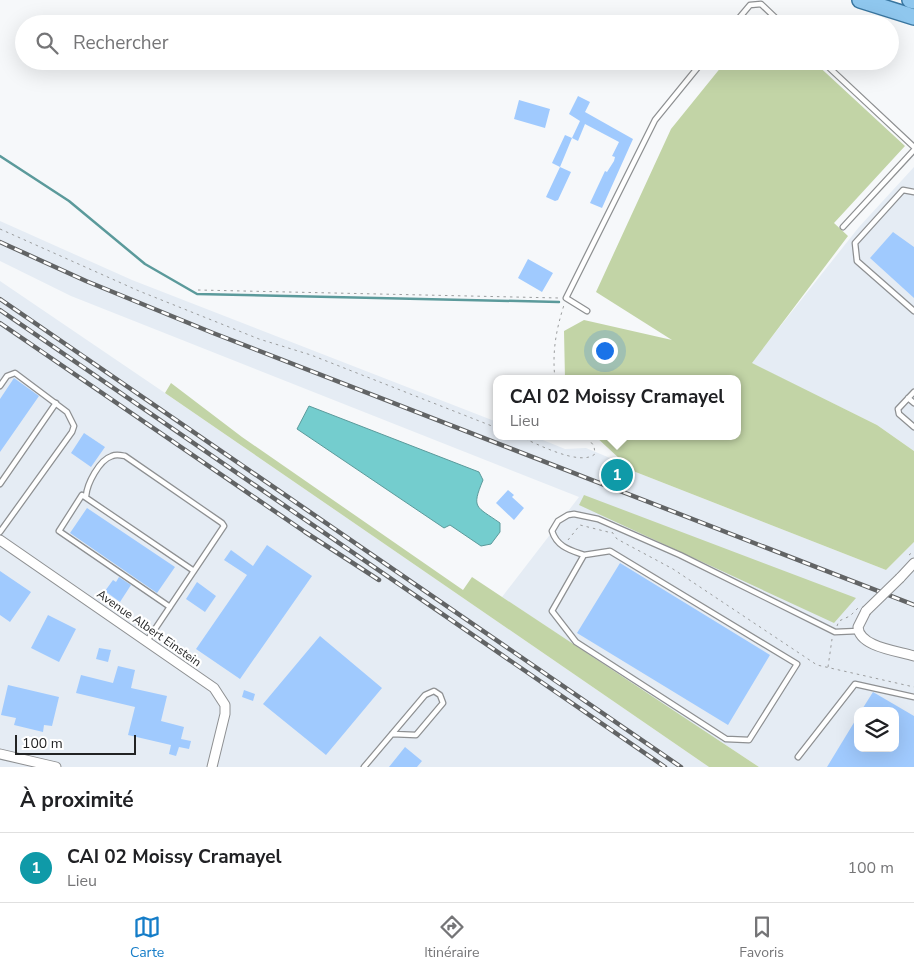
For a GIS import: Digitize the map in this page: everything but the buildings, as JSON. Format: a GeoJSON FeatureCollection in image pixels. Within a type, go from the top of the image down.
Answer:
{"type":"FeatureCollection","features":[{"type":"Feature","properties":{"kind":"main road"},"geometry":{"type":"LineString","coordinates":[[860,0],[914,18]]}},
{"type":"Feature","properties":{"kind":"main road"},"geometry":{"type":"LineString","coordinates":[[910,0],[914,1]]}},
{"type":"Feature","properties":{"kind":"street","name":"Avenue Albert Einstein"},"geometry":{"type":"LineString","coordinates":[[0,540],[214,688],[221,696],[225,705],[225,714],[212,767]]}},
{"type":"Feature","properties":{"kind":"street"},"geometry":{"type":"LineString","coordinates":[[914,563],[900,578],[862,609],[858,631],[861,637],[870,643],[914,656]]}},
{"type":"Feature","properties":{"kind":"street"},"geometry":{"type":"LineString","coordinates":[[0,754],[56,767]]}},
{"type":"Feature","properties":{"kind":"lane"},"geometry":{"type":"LineString","coordinates":[[741,15],[750,4],[761,4],[773,15]]}},
{"type":"Feature","properties":{"kind":"lane"},"geometry":{"type":"LineString","coordinates":[[587,310],[566,298],[655,120],[696,70]]}},
{"type":"Feature","properties":{"kind":"lane"},"geometry":{"type":"LineString","coordinates":[[832,70],[914,148],[843,227]]}},
{"type":"Feature","properties":{"kind":"lane"},"geometry":{"type":"LineString","coordinates":[[914,192],[903,190],[855,243],[858,260],[914,311]]}},
{"type":"Feature","properties":{"kind":"lane"},"geometry":{"type":"LineString","coordinates":[[0,386],[7,376],[15,373],[70,415],[74,426],[72,432],[2,530]]}},
{"type":"Feature","properties":{"kind":"lane"},"geometry":{"type":"LineString","coordinates":[[914,392],[898,410],[899,414],[914,428]]}},
{"type":"Feature","properties":{"kind":"lane"},"geometry":{"type":"LineString","coordinates":[[908,398],[914,403]]}},
{"type":"Feature","properties":{"kind":"lane"},"geometry":{"type":"LineString","coordinates":[[0,484],[56,403]]}},
{"type":"Feature","properties":{"kind":"lane"},"geometry":{"type":"LineString","coordinates":[[86,496],[91,479],[107,458],[114,454],[124,456],[134,461],[224,526],[147,641]]}},
{"type":"Feature","properties":{"kind":"lane"},"geometry":{"type":"LineString","coordinates":[[86,496],[82,496],[59,531],[170,608]]}},
{"type":"Feature","properties":{"kind":"lane"},"geometry":{"type":"LineString","coordinates":[[86,496],[194,571]]}},
{"type":"Feature","properties":{"kind":"lane"},"geometry":{"type":"LineString","coordinates":[[584,555],[552,611],[576,642],[726,739],[749,740],[797,664],[610,551],[584,555],[563,547],[556,540],[552,531],[563,518],[574,514],[610,524],[680,555],[835,632],[858,631]]}},
{"type":"Feature","properties":{"kind":"lane"},"geometry":{"type":"LineString","coordinates":[[0,523],[2,530]]}},
{"type":"Feature","properties":{"kind":"lane"},"geometry":{"type":"LineString","coordinates":[[798,756],[855,684],[914,696]]}},
{"type":"Feature","properties":{"kind":"lane"},"geometry":{"type":"LineString","coordinates":[[364,767],[424,695],[434,692],[440,695],[443,703],[416,736],[392,734]]}},
{"type":"Feature","properties":{"kind":"path"},"geometry":{"type":"LineString","coordinates":[[0,229],[148,295],[259,339],[305,352],[493,426]]}},
{"type":"Feature","properties":{"kind":"path"},"geometry":{"type":"LineString","coordinates":[[198,290],[566,298],[557,329],[552,358],[554,375]]}},
{"type":"Feature","properties":{"kind":"path"},"geometry":{"type":"LineString","coordinates":[[530,440],[578,458],[595,454],[594,446],[589,440]]}},
{"type":"Feature","properties":{"kind":"path"},"geometry":{"type":"LineString","coordinates":[[610,524],[612,533],[617,539],[673,569],[817,665],[914,687]]}},
{"type":"Feature","properties":{"kind":"path"},"geometry":{"type":"LineString","coordinates":[[563,547],[580,525],[612,533]]}},
{"type":"Feature","properties":{"kind":"path"},"geometry":{"type":"LineString","coordinates":[[828,668],[839,621],[862,609]]}},
{"type":"Feature","properties":{"kind":"shaded area"},"geometry":{"type":"Polygon","coordinates":[[[914,167],[914,451],[877,425],[751,363],[859,227],[914,167]]]}},
{"type":"Feature","properties":{"kind":"shaded area"},"geometry":{"type":"Polygon","coordinates":[[[0,221],[132,280],[493,420],[493,440],[543,440],[565,449],[586,448],[627,465],[633,471],[886,570],[914,542],[914,767],[759,767],[502,597],[579,497],[71,296],[0,261],[0,221]]]}},
{"type":"Feature","properties":{"kind":"shaded area"},"geometry":{"type":"Polygon","coordinates":[[[0,281],[165,393],[709,767],[0,767],[0,281]]]}},
{"type":"Feature","properties":{"kind":"green space"},"geometry":{"type":"Polygon","coordinates":[[[719,70],[823,70],[905,146],[834,223],[848,236],[752,363],[877,425],[914,451],[914,542],[886,570],[633,471],[599,440],[741,440],[741,375],[565,375],[564,331],[584,320],[672,340],[596,292],[671,129],[719,70]]]}},
{"type":"Feature","properties":{"kind":"green space"},"geometry":{"type":"Polygon","coordinates":[[[171,383],[242,437],[463,590],[472,577],[759,767],[709,767],[165,393],[171,383]]]}},
{"type":"Feature","properties":{"kind":"green space"},"geometry":{"type":"Polygon","coordinates":[[[584,495],[856,598],[834,623],[579,505],[584,495]]]}},
{"type":"Feature","properties":{"kind":"water"},"geometry":{"type":"Polygon","coordinates":[[[309,406],[479,472],[483,480],[477,497],[478,506],[500,523],[500,532],[491,544],[481,546],[450,525],[444,528],[297,429],[309,406]]]}},
{"type":"Feature","properties":{"kind":"waterway"},"geometry":{"type":"LineString","coordinates":[[0,156],[69,201],[145,264],[197,294],[559,302]]}},
{"type":"Feature","properties":{"kind":"railway"},"geometry":{"type":"LineString","coordinates":[[0,242],[86,281],[213,333],[914,605]]}},
{"type":"Feature","properties":{"kind":"railway"},"geometry":{"type":"LineString","coordinates":[[0,299],[681,767]]}},
{"type":"Feature","properties":{"kind":"railway"},"geometry":{"type":"LineString","coordinates":[[0,310],[665,767]]}},
{"type":"Feature","properties":{"kind":"railway"},"geometry":{"type":"LineString","coordinates":[[0,323],[305,532],[379,580]]}},
{"type":"Feature","properties":{"kind":"place","name":"CAI 02 Moissy Cramayel"},"geometry":{"type":"Point","coordinates":[617,475]}}]}
